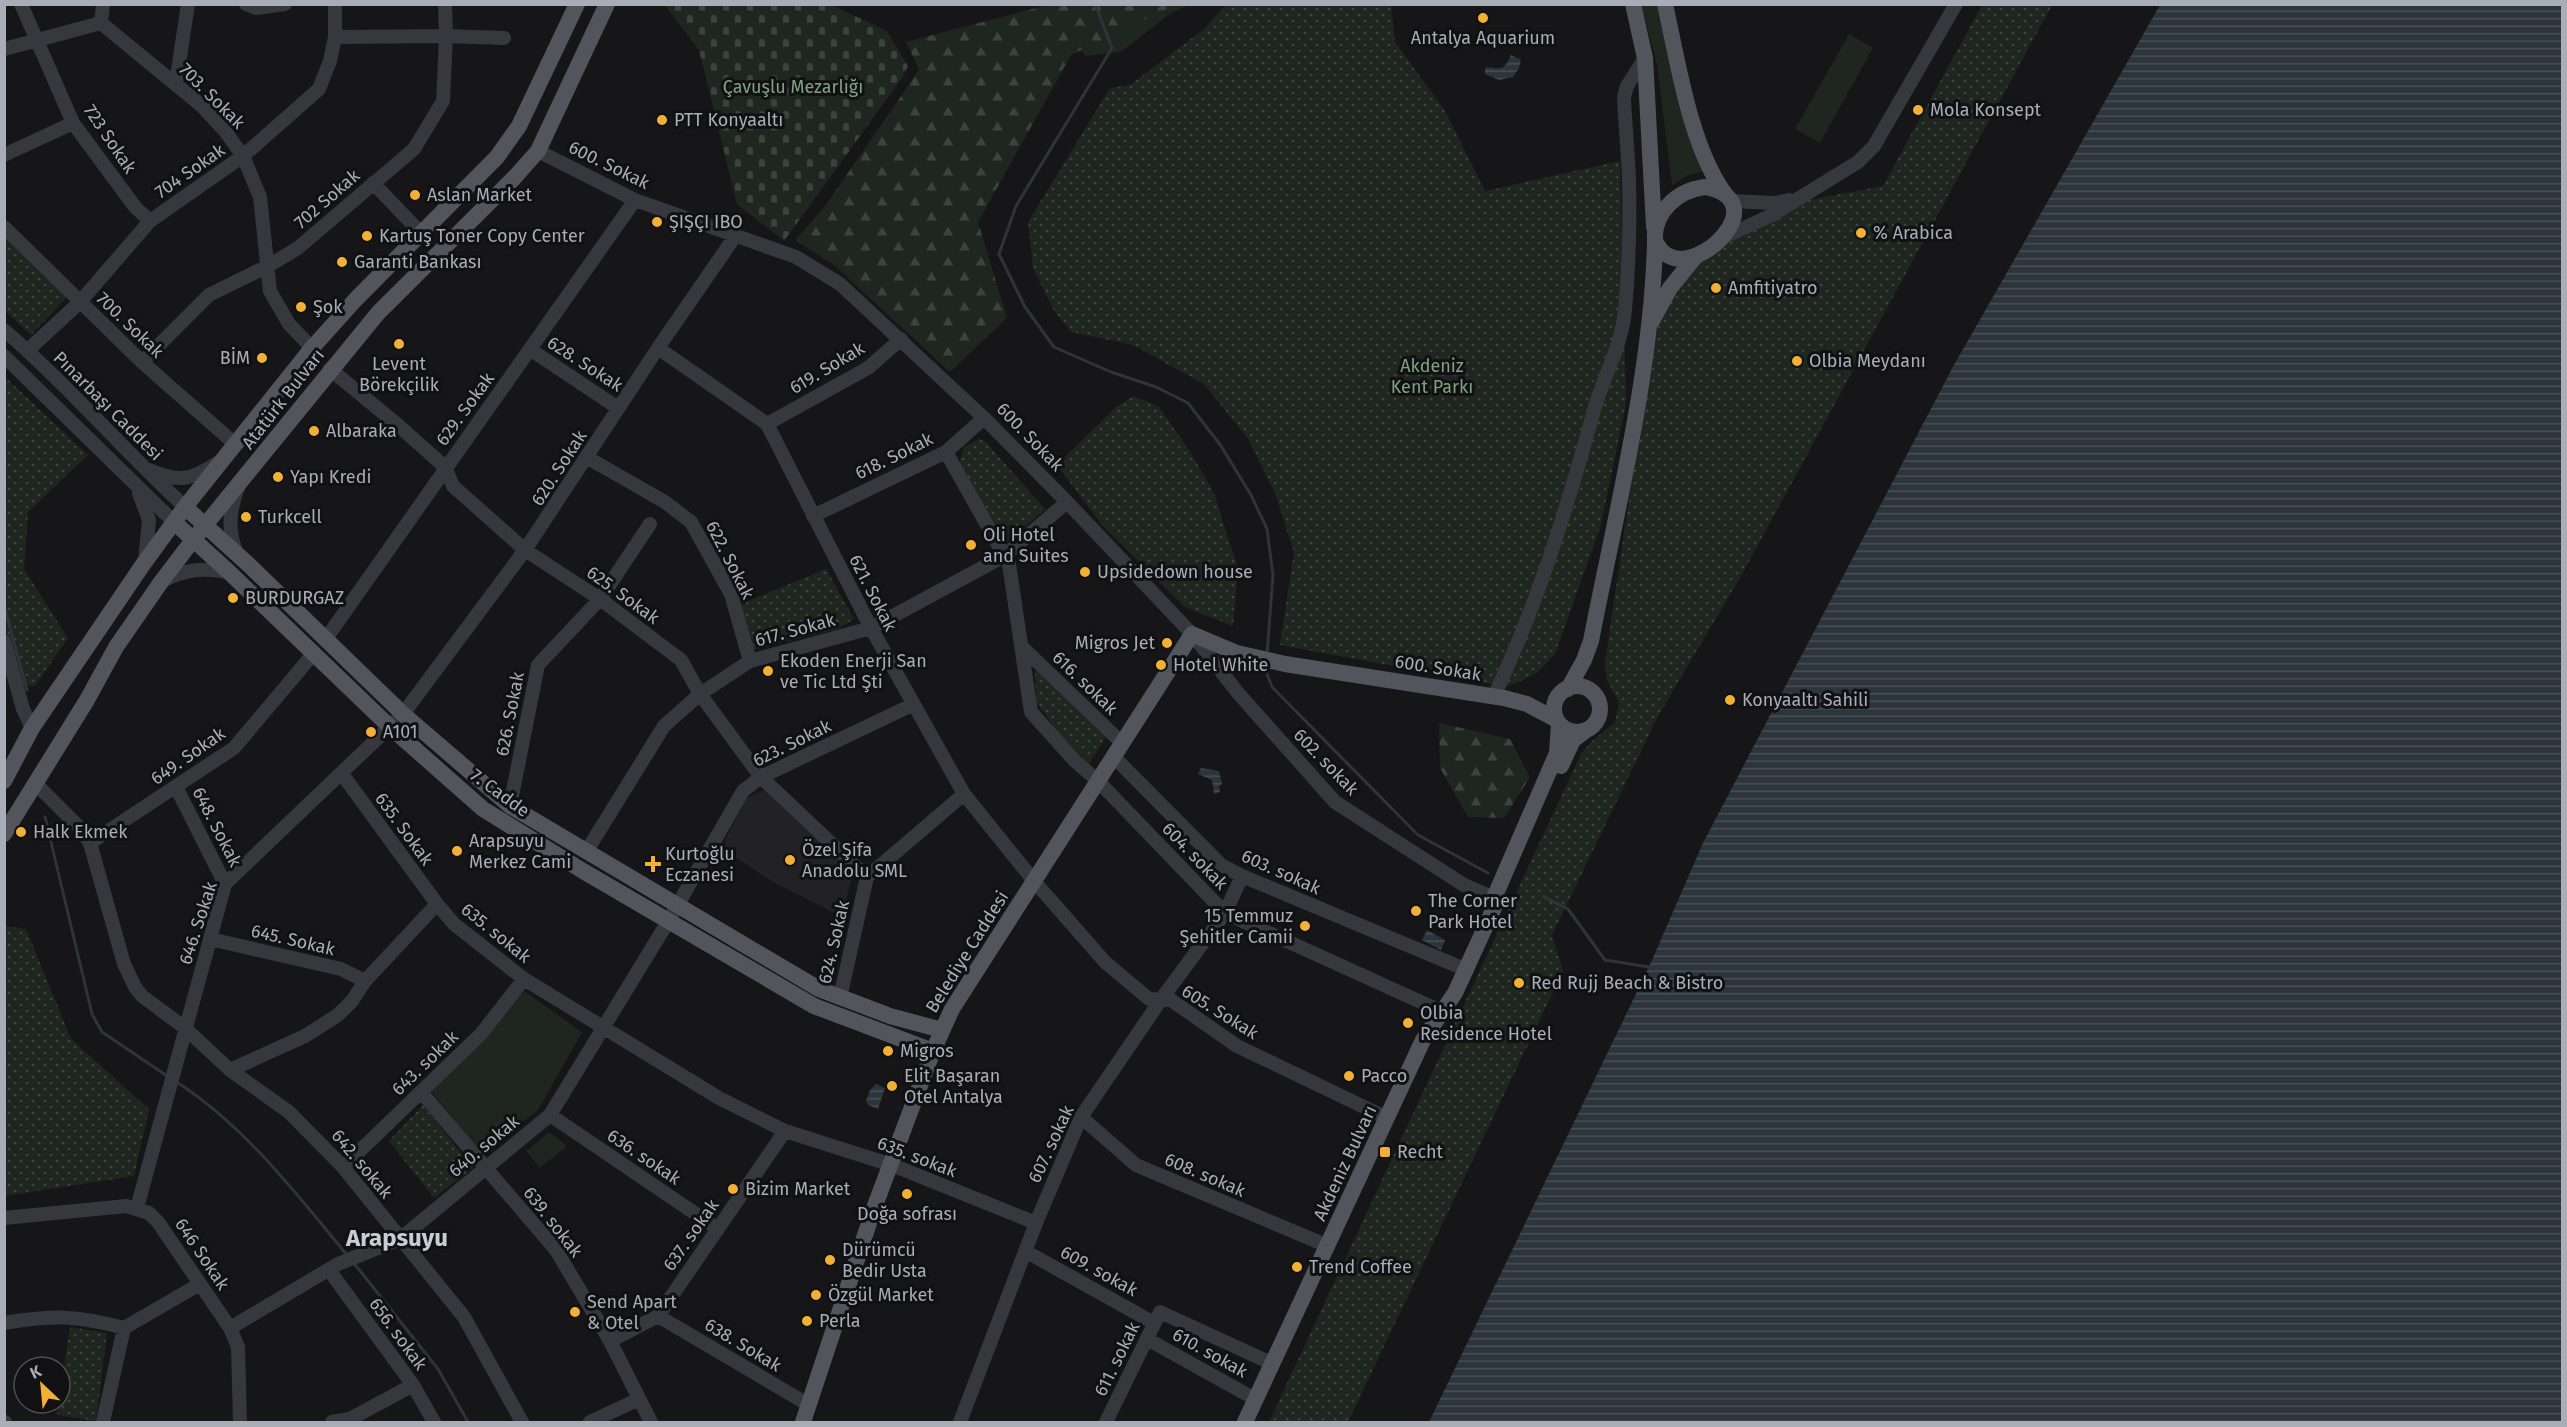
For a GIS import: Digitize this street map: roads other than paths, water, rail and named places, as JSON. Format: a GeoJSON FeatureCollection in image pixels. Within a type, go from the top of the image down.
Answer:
{"type":"FeatureCollection","features":[{"type":"Feature","properties":{"kind":"main road","name":"Atatürk Bulvarı"},"geometry":{"type":"LineString","coordinates":[[4,781],[32,728],[144,563],[185,507],[312,348],[420,232],[497,157],[519,126],[577,4]]}},
{"type":"Feature","properties":{"kind":"main road","name":"Atatürk Bulvarı"},"geometry":{"type":"LineString","coordinates":[[4,834],[87,700],[116,646],[160,582],[330,369],[378,313],[514,178],[538,151],[607,4]]}},
{"type":"Feature","properties":{"kind":"main road"},"geometry":{"type":"LineString","coordinates":[[1633,4],[1645,58],[1654,236],[1668,256],[1684,259],[1696,256]]}},
{"type":"Feature","properties":{"kind":"main road"},"geometry":{"type":"LineString","coordinates":[[1649,327],[1670,288],[1696,256],[1722,238],[1731,228],[1734,219],[1734,209],[1711,173],[1696,131],[1665,4]]}},
{"type":"Feature","properties":{"kind":"main road"},"geometry":{"type":"LineString","coordinates":[[1558,722],[1555,704],[1584,660],[1591,641],[1641,384],[1649,327],[1655,224],[1666,208],[1684,193],[1705,187],[1727,197]]}},
{"type":"Feature","properties":{"kind":"main road","name":"7. Cadde"},"geometry":{"type":"LineString","coordinates":[[185,507],[403,714],[510,806],[586,852],[673,913],[814,1006],[933,1051]]}},
{"type":"Feature","properties":{"kind":"main road","name":"7. Cadde"},"geometry":{"type":"LineString","coordinates":[[174,522],[390,727],[483,809],[583,871],[673,913],[819,989],[840,998],[942,1030]]}},
{"type":"Feature","properties":{"kind":"main road","name":"600. Sokak"},"geometry":{"type":"LineString","coordinates":[[1192,634],[1238,652],[1285,664],[1499,697]]}},
{"type":"Feature","properties":{"kind":"main road","name":"Belediye Caddesi"},"geometry":{"type":"LineString","coordinates":[[803,1422],[873,1211],[933,1051],[952,1009],[1192,634]]}},
{"type":"Feature","properties":{"kind":"main road"},"geometry":{"type":"LineString","coordinates":[[1494,903],[1499,901],[1573,740],[1598,719],[1600,707],[1591,679],[1591,641]]}},
{"type":"Feature","properties":{"kind":"main road"},"geometry":{"type":"LineString","coordinates":[[1499,697],[1527,699],[1580,686],[1597,696]]}},
{"type":"Feature","properties":{"kind":"main road"},"geometry":{"type":"LineString","coordinates":[[1499,697],[1527,704],[1568,730],[1585,731]]}},
{"type":"Feature","properties":{"kind":"main road","name":"Akdeniz Bulvarı"},"geometry":{"type":"LineString","coordinates":[[1245,1422],[1424,1040],[1467,970],[1557,753],[1558,722]]}},
{"type":"Feature","properties":{"kind":"street","name":"723 Sokak"},"geometry":{"type":"LineString","coordinates":[[21,4],[74,123],[135,207],[150,221]]}},
{"type":"Feature","properties":{"kind":"street"},"geometry":{"type":"LineString","coordinates":[[4,49],[101,23],[104,4]]}},
{"type":"Feature","properties":{"kind":"street"},"geometry":{"type":"LineString","coordinates":[[176,83],[188,4]]}},
{"type":"Feature","properties":{"kind":"street"},"geometry":{"type":"LineString","coordinates":[[246,4],[256,8],[285,4]]}},
{"type":"Feature","properties":{"kind":"street","name":"704 Sokak"},"geometry":{"type":"LineString","coordinates":[[28,350],[80,302],[150,221],[243,156],[319,89],[330,61],[335,37],[335,4]]}},
{"type":"Feature","properties":{"kind":"street","name":"702 Sokak"},"geometry":{"type":"LineString","coordinates":[[142,362],[208,295],[268,266],[298,248],[414,149],[443,101],[445,4]]}},
{"type":"Feature","properties":{"kind":"street"},"geometry":{"type":"LineString","coordinates":[[1722,238],[1757,223],[1858,162],[1874,146],[1956,4]]}},
{"type":"Feature","properties":{"kind":"street","name":"703. Sokak"},"geometry":{"type":"LineString","coordinates":[[101,23],[176,83],[225,131],[243,156],[260,197],[270,291],[277,307],[289,324],[312,348]]}},
{"type":"Feature","properties":{"kind":"street"},"geometry":{"type":"LineString","coordinates":[[335,37],[504,38]]}},
{"type":"Feature","properties":{"kind":"street"},"geometry":{"type":"LineString","coordinates":[[1499,697],[1510,662],[1556,543],[1593,413],[1622,330],[1628,262],[1629,179],[1624,97],[1627,86],[1645,58]]}},
{"type":"Feature","properties":{"kind":"street"},"geometry":{"type":"LineString","coordinates":[[4,155],[74,123]]}},
{"type":"Feature","properties":{"kind":"street","name":"600. Sokak"},"geometry":{"type":"LineString","coordinates":[[538,151],[635,200],[796,257],[840,284],[984,418],[1192,634]]}},
{"type":"Feature","properties":{"kind":"street"},"geometry":{"type":"LineString","coordinates":[[373,183],[420,232]]}},
{"type":"Feature","properties":{"kind":"street"},"geometry":{"type":"LineString","coordinates":[[1727,197],[1775,203],[1800,197]]}},
{"type":"Feature","properties":{"kind":"street","name":"629. Sokak"},"geometry":{"type":"LineString","coordinates":[[325,640],[445,467],[531,351],[635,200]]}},
{"type":"Feature","properties":{"kind":"street","name":"700. Sokak"},"geometry":{"type":"LineString","coordinates":[[4,227],[142,362],[235,444]]}},
{"type":"Feature","properties":{"kind":"street","name":"620. Sokak"},"geometry":{"type":"LineString","coordinates":[[403,714],[525,550],[588,458],[658,348],[736,235]]}},
{"type":"Feature","properties":{"kind":"street","name":"Pınarbaşı Caddesi"},"geometry":{"type":"LineString","coordinates":[[4,330],[28,350],[142,467],[185,507]]}},
{"type":"Feature","properties":{"kind":"street","name":"619. Sokak"},"geometry":{"type":"LineString","coordinates":[[767,424],[868,368],[901,339]]}},
{"type":"Feature","properties":{"kind":"street","name":"621. Sokak"},"geometry":{"type":"LineString","coordinates":[[658,348],[767,424],[912,705],[964,794],[1034,881]]}},
{"type":"Feature","properties":{"kind":"street","name":"628. Sokak"},"geometry":{"type":"LineString","coordinates":[[531,351],[618,408]]}},
{"type":"Feature","properties":{"kind":"street","name":"Pınarbaşı Caddesi"},"geometry":{"type":"LineString","coordinates":[[8,362],[174,522]]}},
{"type":"Feature","properties":{"kind":"street","name":"625. Sokak"},"geometry":{"type":"LineString","coordinates":[[330,369],[445,467],[453,486],[525,550],[600,599],[681,660],[700,694],[761,777],[867,877]]}},
{"type":"Feature","properties":{"kind":"street","name":"618. Sokak"},"geometry":{"type":"LineString","coordinates":[[813,516],[946,452],[984,418]]}},
{"type":"Feature","properties":{"kind":"street"},"geometry":{"type":"LineString","coordinates":[[946,452],[1009,564],[1023,648]]}},
{"type":"Feature","properties":{"kind":"street","name":"622. Sokak"},"geometry":{"type":"LineString","coordinates":[[588,458],[665,502],[691,522],[731,594],[750,661]]}},
{"type":"Feature","properties":{"kind":"street"},"geometry":{"type":"LineString","coordinates":[[142,467],[164,476],[184,480],[222,461]]}},
{"type":"Feature","properties":{"kind":"street"},"geometry":{"type":"LineString","coordinates":[[136,485],[149,520],[144,563]]}},
{"type":"Feature","properties":{"kind":"street"},"geometry":{"type":"LineString","coordinates":[[238,555],[233,544],[230,513],[239,485]]}},
{"type":"Feature","properties":{"kind":"street","name":"617. Sokak"},"geometry":{"type":"LineString","coordinates":[[586,852],[663,726],[700,694],[750,661],[871,628],[1004,556],[1067,502]]}},
{"type":"Feature","properties":{"kind":"street","name":"626. Sokak"},"geometry":{"type":"LineString","coordinates":[[510,806],[538,665],[600,599],[650,524]]}},
{"type":"Feature","properties":{"kind":"street"},"geometry":{"type":"LineString","coordinates":[[160,582],[194,569],[208,568],[230,573]]}},
{"type":"Feature","properties":{"kind":"street","name":"602. sokak"},"geometry":{"type":"LineString","coordinates":[[1192,634],[1238,693],[1335,802],[1494,903]]}},
{"type":"Feature","properties":{"kind":"street"},"geometry":{"type":"LineString","coordinates":[[4,641],[23,709],[32,728]]}},
{"type":"Feature","properties":{"kind":"street","name":"616. sokak"},"geometry":{"type":"LineString","coordinates":[[1023,648],[1118,750]]}},
{"type":"Feature","properties":{"kind":"street","name":"604. sokak"},"geometry":{"type":"LineString","coordinates":[[1023,648],[1031,712],[1075,761],[1098,781],[1225,913],[1443,1012]]}},
{"type":"Feature","properties":{"kind":"street","name":"649. Sokak"},"geometry":{"type":"LineString","coordinates":[[90,843],[234,748],[314,653]]}},
{"type":"Feature","properties":{"kind":"street","name":"623. Sokak"},"geometry":{"type":"LineString","coordinates":[[673,913],[743,791],[761,777],[912,705]]}},
{"type":"Feature","properties":{"kind":"street","name":"646. Sokak"},"geometry":{"type":"LineString","coordinates":[[137,1208],[225,884],[403,714]]}},
{"type":"Feature","properties":{"kind":"street","name":"603. sokak"},"geometry":{"type":"LineString","coordinates":[[1118,750],[1221,865],[1242,876],[1467,970]]}},
{"type":"Feature","properties":{"kind":"street","name":"635. Sokak"},"geometry":{"type":"LineString","coordinates":[[342,774],[437,904]]}},
{"type":"Feature","properties":{"kind":"street"},"geometry":{"type":"LineString","coordinates":[[36,784],[82,830],[90,843],[129,976],[142,996],[184,1034],[230,1070]]}},
{"type":"Feature","properties":{"kind":"street","name":"648. Sokak"},"geometry":{"type":"LineString","coordinates":[[176,787],[225,884]]}},
{"type":"Feature","properties":{"kind":"street"},"geometry":{"type":"LineString","coordinates":[[867,877],[964,794]]}},
{"type":"Feature","properties":{"kind":"street","name":"607. sokak"},"geometry":{"type":"LineString","coordinates":[[960,1422],[1036,1223],[1081,1117],[1160,1000],[1225,913],[1242,876]]}},
{"type":"Feature","properties":{"kind":"street","name":"624. Sokak"},"geometry":{"type":"LineString","coordinates":[[840,998],[867,877]]}},
{"type":"Feature","properties":{"kind":"street","name":"605. Sokak"},"geometry":{"type":"LineString","coordinates":[[1034,881],[1105,962],[1149,999],[1171,1000],[1237,1046],[1387,1118]]}},
{"type":"Feature","properties":{"kind":"street","name":"635. sokak"},"geometry":{"type":"LineString","coordinates":[[230,1070],[323,1026],[352,1001],[365,981],[437,904],[454,924],[524,979],[719,1098],[784,1131],[892,1165],[1036,1223]]}},
{"type":"Feature","properties":{"kind":"street","name":"640. sokak"},"geometry":{"type":"LineString","coordinates":[[230,1328],[334,1267],[400,1239],[550,1114],[673,913]]}},
{"type":"Feature","properties":{"kind":"street","name":"645. Sokak"},"geometry":{"type":"LineString","coordinates":[[210,939],[341,969],[365,981]]}},
{"type":"Feature","properties":{"kind":"street","name":"643. sokak"},"geometry":{"type":"LineString","coordinates":[[343,1167],[481,1034],[524,979]]}},
{"type":"Feature","properties":{"kind":"street","name":"642. sokak"},"geometry":{"type":"LineString","coordinates":[[230,1070],[289,1112],[343,1167],[464,1317],[522,1422]]}},
{"type":"Feature","properties":{"kind":"street","name":"639. sokak"},"geometry":{"type":"LineString","coordinates":[[421,1092],[556,1250],[610,1341],[651,1422]]}},
{"type":"Feature","properties":{"kind":"street","name":"636. sokak"},"geometry":{"type":"LineString","coordinates":[[550,1114],[718,1228]]}},
{"type":"Feature","properties":{"kind":"street","name":"608. sokak"},"geometry":{"type":"LineString","coordinates":[[1081,1117],[1136,1166],[1328,1246]]}},
{"type":"Feature","properties":{"kind":"street","name":"637. sokak"},"geometry":{"type":"LineString","coordinates":[[610,1341],[658,1316],[784,1131]]}},
{"type":"Feature","properties":{"kind":"street"},"geometry":{"type":"LineString","coordinates":[[4,1218],[126,1206],[137,1208]]}},
{"type":"Feature","properties":{"kind":"street","name":"646 Sokak"},"geometry":{"type":"LineString","coordinates":[[137,1208],[149,1213],[158,1222],[230,1328],[238,1347],[240,1422]]}},
{"type":"Feature","properties":{"kind":"street","name":"609. sokak"},"geometry":{"type":"LineString","coordinates":[[1025,1251],[1157,1317],[1273,1364]]}},
{"type":"Feature","properties":{"kind":"street","name":"656. sokak"},"geometry":{"type":"LineString","coordinates":[[334,1267],[413,1385],[434,1422]]}},
{"type":"Feature","properties":{"kind":"street"},"geometry":{"type":"LineString","coordinates":[[4,1323],[46,1316],[88,1318],[124,1328],[200,1284]]}},
{"type":"Feature","properties":{"kind":"street","name":"638. Sokak"},"geometry":{"type":"LineString","coordinates":[[658,1316],[809,1405]]}},
{"type":"Feature","properties":{"kind":"street","name":"611. sokak"},"geometry":{"type":"LineString","coordinates":[[1106,1422],[1157,1317]]}},
{"type":"Feature","properties":{"kind":"street"},"geometry":{"type":"LineString","coordinates":[[103,1422],[124,1328]]}},
{"type":"Feature","properties":{"kind":"street","name":"610. sokak"},"geometry":{"type":"LineString","coordinates":[[1147,1339],[1256,1399]]}},
{"type":"Feature","properties":{"kind":"street"},"geometry":{"type":"LineString","coordinates":[[332,1422],[350,1419],[413,1385]]}},
{"type":"Feature","properties":{"kind":"street"},"geometry":{"type":"LineString","coordinates":[[590,1422],[639,1399]]}},
{"type":"Feature","properties":{"kind":"waterway"},"geometry":{"type":"LineString","coordinates":[[1095,4],[1112,48],[1016,206],[999,254],[1025,307],[1054,347],[1111,372],[1156,387],[1188,403],[1221,446],[1251,495],[1267,529],[1273,575],[1267,654]]}},
{"type":"Feature","properties":{"kind":"waterway"},"geometry":{"type":"LineString","coordinates":[[4,606],[27,690]]}},
{"type":"Feature","properties":{"kind":"waterway"},"geometry":{"type":"LineString","coordinates":[[1267,667],[1272,687],[1418,835],[1488,873]]}},
{"type":"Feature","properties":{"kind":"waterway"},"geometry":{"type":"LineString","coordinates":[[45,817],[92,1014],[102,1032],[170,1078]]}},
{"type":"Feature","properties":{"kind":"waterway"},"geometry":{"type":"LineString","coordinates":[[1544,897],[1568,909],[1605,960],[1649,967]]}},
{"type":"Feature","properties":{"kind":"waterway"},"geometry":{"type":"LineString","coordinates":[[175,1081],[224,1118],[246,1139],[288,1184],[347,1255]]}},
{"type":"Feature","properties":{"kind":"waterway"},"geometry":{"type":"LineString","coordinates":[[353,1262],[438,1369],[468,1422]]}},
{"type":"Feature","properties":{"kind":"place","name":"Antalya Aquarium"},"geometry":{"type":"Point","coordinates":[1483,18]}},
{"type":"Feature","properties":{"kind":"place","name":"Mola Konsept"},"geometry":{"type":"Point","coordinates":[1918,110]}},
{"type":"Feature","properties":{"kind":"place","name":"PTT Konyaaltı"},"geometry":{"type":"Point","coordinates":[662,120]}},
{"type":"Feature","properties":{"kind":"place","name":"Aslan Market"},"geometry":{"type":"Point","coordinates":[415,195]}},
{"type":"Feature","properties":{"kind":"place","name":"ŞIŞÇI IBO"},"geometry":{"type":"Point","coordinates":[657,222]}},
{"type":"Feature","properties":{"kind":"place","name":"% Arabica"},"geometry":{"type":"Point","coordinates":[1861,233]}},
{"type":"Feature","properties":{"kind":"place","name":"Kartuş Toner Copy Center"},"geometry":{"type":"Point","coordinates":[367,236]}},
{"type":"Feature","properties":{"kind":"place","name":"Garanti Bankası"},"geometry":{"type":"Point","coordinates":[342,262]}},
{"type":"Feature","properties":{"kind":"place","name":"Amfitiyatro"},"geometry":{"type":"Point","coordinates":[1716,288]}},
{"type":"Feature","properties":{"kind":"place","name":"Şok"},"geometry":{"type":"Point","coordinates":[301,307]}},
{"type":"Feature","properties":{"kind":"place","name":"Levent Börekçilik"},"geometry":{"type":"Point","coordinates":[399,344]}},
{"type":"Feature","properties":{"kind":"place","name":"BİM"},"geometry":{"type":"Point","coordinates":[262,358]}},
{"type":"Feature","properties":{"kind":"place","name":"Olbia Meydanı"},"geometry":{"type":"Point","coordinates":[1797,361]}},
{"type":"Feature","properties":{"kind":"place","name":"Albaraka"},"geometry":{"type":"Point","coordinates":[314,431]}},
{"type":"Feature","properties":{"kind":"place","name":"Yapı Kredi"},"geometry":{"type":"Point","coordinates":[278,477]}},
{"type":"Feature","properties":{"kind":"place","name":"Turkcell"},"geometry":{"type":"Point","coordinates":[246,517]}},
{"type":"Feature","properties":{"kind":"place","name":"Oli Hotel and Suites"},"geometry":{"type":"Point","coordinates":[971,545]}},
{"type":"Feature","properties":{"kind":"place","name":"Upsidedown house"},"geometry":{"type":"Point","coordinates":[1085,572]}},
{"type":"Feature","properties":{"kind":"place","name":"BURDURGAZ"},"geometry":{"type":"Point","coordinates":[233,598]}},
{"type":"Feature","properties":{"kind":"place","name":"Migros Jet"},"geometry":{"type":"Point","coordinates":[1167,643]}},
{"type":"Feature","properties":{"kind":"place","name":"Hotel White"},"geometry":{"type":"Point","coordinates":[1161,665]}},
{"type":"Feature","properties":{"kind":"place","name":"Ekoden Enerji San ve Tic Ltd Şti"},"geometry":{"type":"Point","coordinates":[768,671]}},
{"type":"Feature","properties":{"kind":"place","name":"Konyaaltı Sahili"},"geometry":{"type":"Point","coordinates":[1730,700]}},
{"type":"Feature","properties":{"kind":"place","name":"A101"},"geometry":{"type":"Point","coordinates":[371,732]}},
{"type":"Feature","properties":{"kind":"place","name":"Halk Ekmek"},"geometry":{"type":"Point","coordinates":[21,832]}},
{"type":"Feature","properties":{"kind":"place","name":"Arapsuyu Merkez Cami"},"geometry":{"type":"Point","coordinates":[457,851]}},
{"type":"Feature","properties":{"kind":"place","name":"Özel Şifa Anadolu SML"},"geometry":{"type":"Point","coordinates":[790,860]}},
{"type":"Feature","properties":{"kind":"place","name":"Kurtoğlu Eczanesi"},"geometry":{"type":"Point","coordinates":[653,864]}},
{"type":"Feature","properties":{"kind":"place","name":"The Corner Park Hotel"},"geometry":{"type":"Point","coordinates":[1416,911]}},
{"type":"Feature","properties":{"kind":"place","name":"15 Temmuz Şehitler Camii"},"geometry":{"type":"Point","coordinates":[1305,926]}},
{"type":"Feature","properties":{"kind":"place","name":"Red Rujj Beach & Bistro"},"geometry":{"type":"Point","coordinates":[1519,983]}},
{"type":"Feature","properties":{"kind":"place","name":"Olbia Residence Hotel"},"geometry":{"type":"Point","coordinates":[1408,1023]}},
{"type":"Feature","properties":{"kind":"place","name":"Migros"},"geometry":{"type":"Point","coordinates":[888,1051]}},
{"type":"Feature","properties":{"kind":"place","name":"Pacco"},"geometry":{"type":"Point","coordinates":[1349,1076]}},
{"type":"Feature","properties":{"kind":"place","name":"Elit Başaran Otel Antalya"},"geometry":{"type":"Point","coordinates":[892,1086]}},
{"type":"Feature","properties":{"kind":"place","name":"Recht"},"geometry":{"type":"Point","coordinates":[1385,1152]}},
{"type":"Feature","properties":{"kind":"place","name":"Bizim Market"},"geometry":{"type":"Point","coordinates":[733,1189]}},
{"type":"Feature","properties":{"kind":"place","name":"Doğa sofrası"},"geometry":{"type":"Point","coordinates":[907,1194]}},
{"type":"Feature","properties":{"kind":"place","name":"Dürümcü Bedir Usta"},"geometry":{"type":"Point","coordinates":[830,1260]}},
{"type":"Feature","properties":{"kind":"place","name":"Trend Coffee"},"geometry":{"type":"Point","coordinates":[1297,1267]}},
{"type":"Feature","properties":{"kind":"place","name":"Özgül Market"},"geometry":{"type":"Point","coordinates":[816,1295]}},
{"type":"Feature","properties":{"kind":"place","name":"Send Apart & Otel"},"geometry":{"type":"Point","coordinates":[575,1312]}},
{"type":"Feature","properties":{"kind":"place","name":"Perla"},"geometry":{"type":"Point","coordinates":[807,1321]}},
{"type":"Feature","properties":{"kind":"district","name":"Arapsuyu"},"geometry":{"type":"Point","coordinates":[397,1238]}},
{"type":"Feature","properties":{"kind":"park label","name":"Çavuşlu Mezarlığı"},"geometry":{"type":"Point","coordinates":[793,87]}},
{"type":"Feature","properties":{"kind":"park label","name":"Akdeniz Kent Parkı"},"geometry":{"type":"Point","coordinates":[1432,376]}}]}
